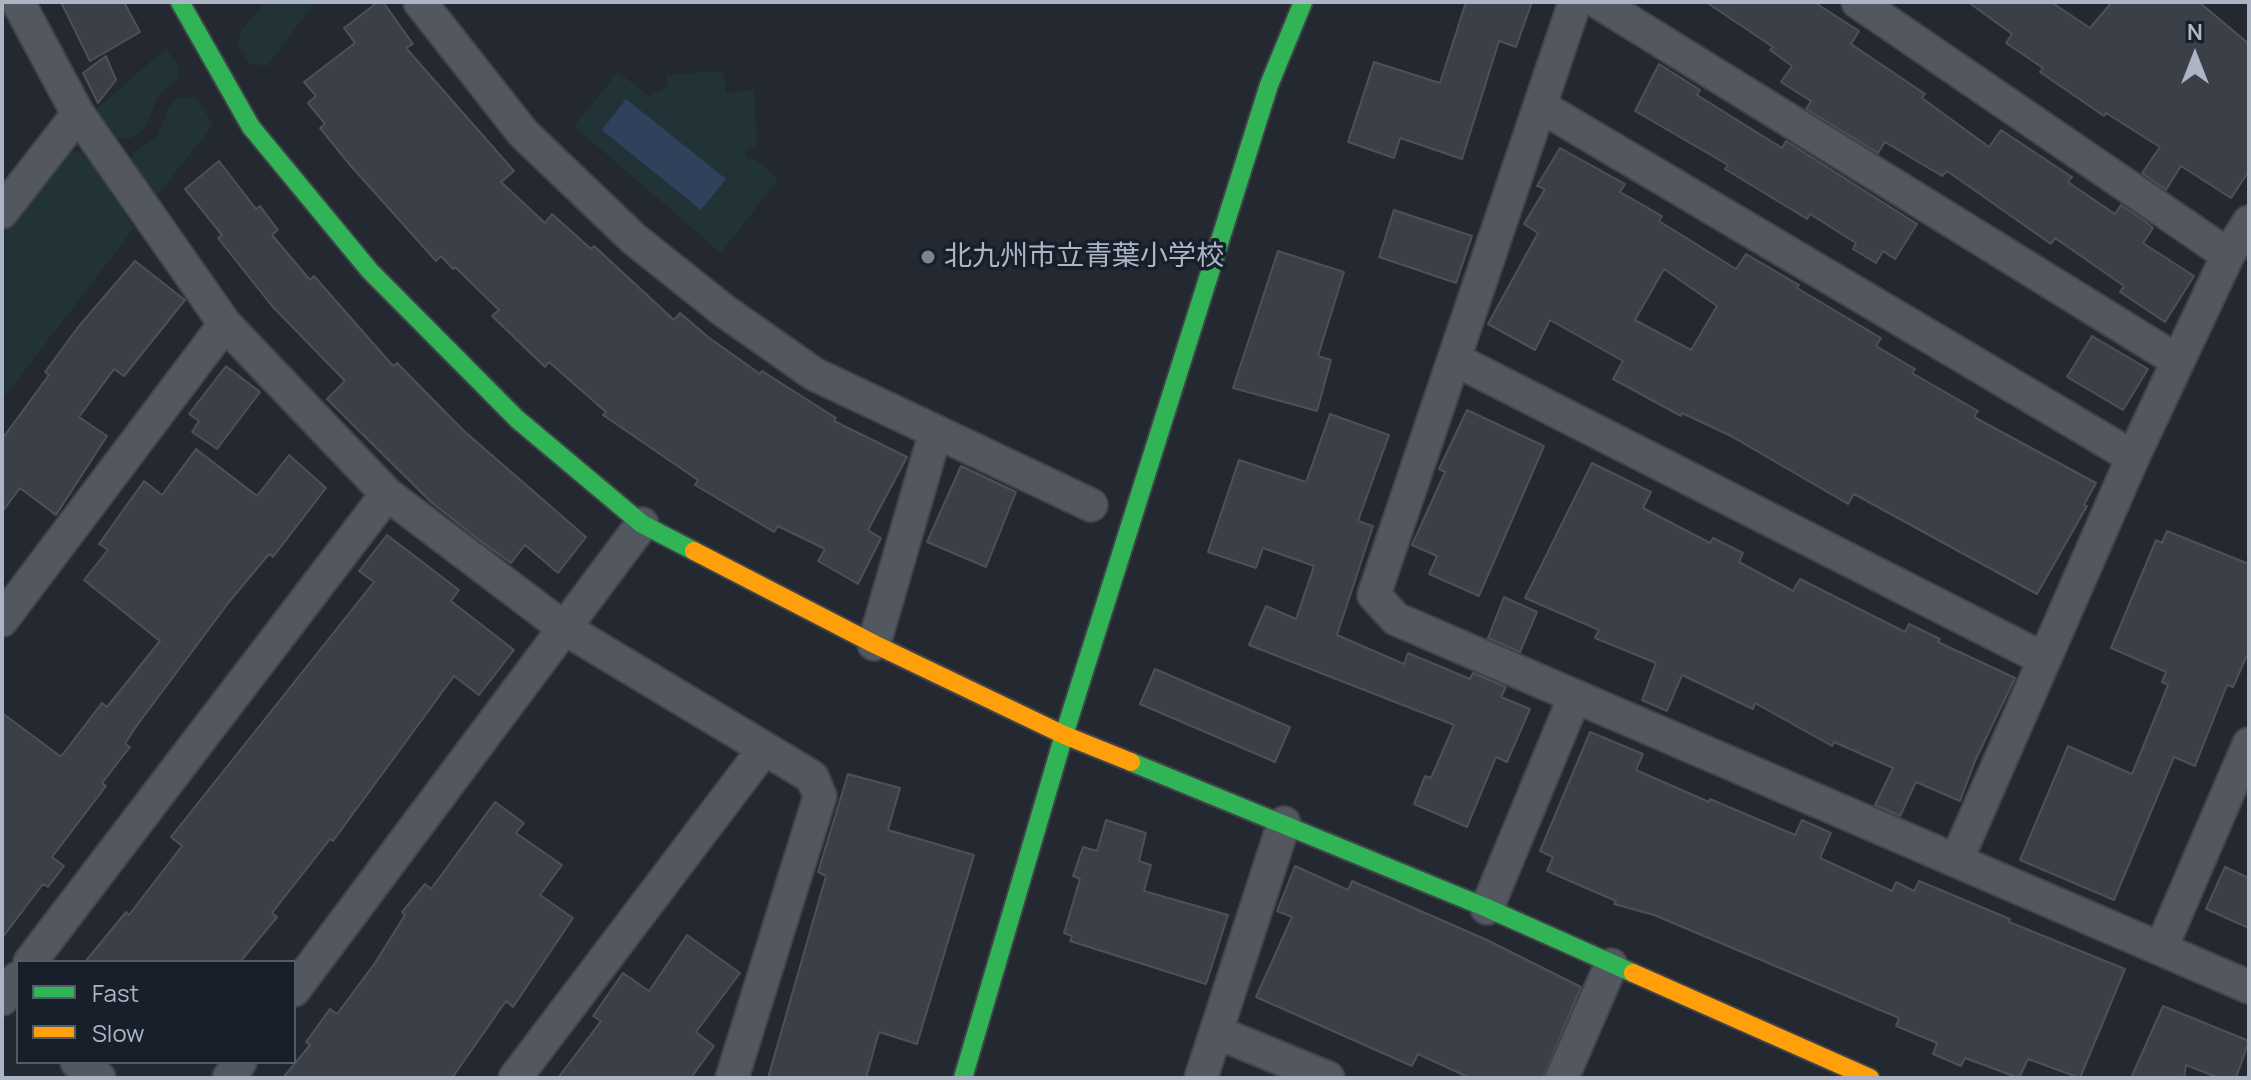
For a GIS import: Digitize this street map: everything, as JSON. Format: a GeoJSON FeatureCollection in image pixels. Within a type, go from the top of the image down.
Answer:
{"type":"FeatureCollection","features":[{"type":"Feature","properties":{"kind":"street"},"geometry":{"type":"LineString","coordinates":[[180,2],[251,127],[370,271],[517,419],[642,524],[874,644],[1064,735],[1487,908],[1870,1078]]}},
{"type":"Feature","properties":{"kind":"street"},"geometry":{"type":"LineString","coordinates":[[420,2],[523,133],[634,239],[723,310],[814,374],[935,434],[1091,505]]}},
{"type":"Feature","properties":{"kind":"street"},"geometry":{"type":"LineString","coordinates":[[963,1078],[1064,735],[1269,85],[1303,2]]}},
{"type":"Feature","properties":{"kind":"street"},"geometry":{"type":"LineString","coordinates":[[1575,2],[1374,595],[1396,619],[2162,946],[2249,987]]}},
{"type":"Feature","properties":{"kind":"street"},"geometry":{"type":"LineString","coordinates":[[1598,2],[2178,361]]}},
{"type":"Feature","properties":{"kind":"street"},"geometry":{"type":"LineString","coordinates":[[1858,2],[2228,255]]}},
{"type":"Feature","properties":{"kind":"street"},"geometry":{"type":"LineString","coordinates":[[13,7],[78,114],[225,324],[387,494],[564,628],[812,777],[820,796],[732,1078]]}},
{"type":"Feature","properties":{"kind":"street"},"geometry":{"type":"LineString","coordinates":[[1540,106],[2133,457]]}},
{"type":"Feature","properties":{"kind":"street"},"geometry":{"type":"LineString","coordinates":[[2,212],[78,114]]}},
{"type":"Feature","properties":{"kind":"street"},"geometry":{"type":"LineString","coordinates":[[1957,859],[2133,457],[2228,255],[2249,222]]}},
{"type":"Feature","properties":{"kind":"street"},"geometry":{"type":"LineString","coordinates":[[2,620],[225,324]]}},
{"type":"Feature","properties":{"kind":"street"},"geometry":{"type":"LineString","coordinates":[[1454,359],[2044,659]]}},
{"type":"Feature","properties":{"kind":"street"},"geometry":{"type":"LineString","coordinates":[[874,644],[935,434]]}},
{"type":"Feature","properties":{"kind":"street"},"geometry":{"type":"LineString","coordinates":[[32,960],[387,494]]}},
{"type":"Feature","properties":{"kind":"street"},"geometry":{"type":"LineString","coordinates":[[296,987],[642,524]]}},
{"type":"Feature","properties":{"kind":"street"},"geometry":{"type":"LineString","coordinates":[[1487,908],[1575,696]]}},
{"type":"Feature","properties":{"kind":"street"},"geometry":{"type":"LineString","coordinates":[[2162,946],[2249,744]]}},
{"type":"Feature","properties":{"kind":"street"},"geometry":{"type":"LineString","coordinates":[[515,1078],[764,749]]}},
{"type":"Feature","properties":{"kind":"street"},"geometry":{"type":"LineString","coordinates":[[1201,1078],[1284,823]]}},
{"type":"Feature","properties":{"kind":"street"},"geometry":{"type":"LineString","coordinates":[[1562,1078],[1611,965]]}},
{"type":"Feature","properties":{"kind":"street"},"geometry":{"type":"LineString","coordinates":[[2,999],[16,981]]}},
{"type":"Feature","properties":{"kind":"street"},"geometry":{"type":"LineString","coordinates":[[1216,1032],[1328,1078]]}},
{"type":"Feature","properties":{"kind":"street"},"geometry":{"type":"LineString","coordinates":[[80,1064],[99,1078]]}},
{"type":"Feature","properties":{"kind":"shaded area"},"geometry":{"type":"Polygon","coordinates":[[[265,2],[315,2],[267,66],[249,63],[237,43],[241,31],[265,2]]]}},
{"type":"Feature","properties":{"kind":"shaded area"},"geometry":{"type":"Polygon","coordinates":[[[166,48],[179,68],[178,78],[159,95],[144,129],[130,138],[112,139],[95,111],[166,48]]]}},
{"type":"Feature","properties":{"kind":"shaded area"},"geometry":{"type":"Polygon","coordinates":[[[723,71],[726,93],[754,90],[757,147],[745,150],[746,159],[755,159],[778,179],[721,253],[574,126],[618,72],[649,96],[668,87],[666,75],[723,71]]]}},
{"type":"Feature","properties":{"kind":"shaded area"},"geometry":{"type":"Polygon","coordinates":[[[177,98],[197,98],[213,125],[153,201],[129,165],[135,152],[157,137],[169,107],[177,98]]]}},
{"type":"Feature","properties":{"kind":"shaded area"},"geometry":{"type":"Polygon","coordinates":[[[66,151],[86,152],[134,228],[2,400],[2,234],[66,151]]]}},
{"type":"Feature","properties":{"kind":"water"},"geometry":{"type":"Polygon","coordinates":[[[626,99],[726,179],[701,210],[602,130],[626,99]]]}},
{"type":"Feature","properties":{"kind":"building"},"geometry":{"type":"Polygon","coordinates":[[[61,2],[124,2],[140,32],[90,61],[61,2]]]}},
{"type":"Feature","properties":{"kind":"building"},"geometry":{"type":"Polygon","coordinates":[[[378,2],[383,2],[413,44],[406,48],[514,171],[501,182],[545,223],[552,214],[591,249],[594,246],[674,320],[680,313],[760,374],[762,371],[836,418],[834,421],[907,457],[868,530],[881,538],[858,584],[818,561],[825,549],[778,526],[774,532],[695,485],[698,480],[603,415],[606,412],[549,362],[545,367],[492,316],[499,310],[455,267],[453,269],[441,256],[436,261],[350,165],[320,128],[325,124],[308,103],[316,96],[304,82],[355,43],[344,28],[378,2]]]}},
{"type":"Feature","properties":{"kind":"building"},"geometry":{"type":"Polygon","coordinates":[[[1466,2],[1532,2],[1516,47],[1499,41],[1462,159],[1400,138],[1394,158],[1348,142],[1374,62],[1440,83],[1466,2]]]}},
{"type":"Feature","properties":{"kind":"building"},"geometry":{"type":"Polygon","coordinates":[[[1706,2],[1814,2],[1859,31],[1851,44],[1925,94],[1922,98],[1989,147],[2001,130],[2072,177],[2068,182],[2115,214],[2121,205],[2146,222],[2153,228],[2143,243],[2194,276],[2165,322],[2120,292],[2124,286],[2055,238],[2051,244],[1947,171],[1942,176],[1885,142],[1878,153],[1806,109],[1811,101],[1781,82],[1792,66],[1770,50],[1773,47],[1706,2]]]}},
{"type":"Feature","properties":{"kind":"building"},"geometry":{"type":"Polygon","coordinates":[[[1968,2],[2051,2],[2090,28],[2112,2],[2199,2],[2249,44],[2249,171],[2231,198],[2181,166],[2166,190],[2142,173],[2160,147],[2106,113],[2104,116],[2040,72],[2043,68],[2006,43],[2012,34],[1968,2]]]}},
{"type":"Feature","properties":{"kind":"building"},"geometry":{"type":"Polygon","coordinates":[[[106,56],[116,80],[98,103],[83,73],[106,56]]]}},
{"type":"Feature","properties":{"kind":"building"},"geometry":{"type":"Polygon","coordinates":[[[1659,64],[1700,90],[1697,95],[1782,148],[1786,141],[1917,224],[1895,259],[1883,251],[1876,263],[1853,249],[1856,243],[1810,214],[1807,219],[1725,169],[1728,165],[1635,111],[1659,64]]]}},
{"type":"Feature","properties":{"kind":"building"},"geometry":{"type":"Polygon","coordinates":[[[1560,148],[1625,184],[1620,192],[1662,216],[1659,221],[1736,269],[1746,254],[1799,285],[1797,288],[1881,338],[1876,346],[1915,369],[1912,373],[1978,411],[1974,417],[2096,483],[2084,505],[2087,506],[2037,594],[1854,494],[1848,504],[1731,436],[1682,413],[1681,416],[1613,379],[1623,361],[1550,320],[1535,350],[1488,324],[1538,233],[1524,224],[1545,189],[1537,186],[1560,148]],[[1664,269],[1635,320],[1691,350],[1717,306],[1664,269]]]}},
{"type":"Feature","properties":{"kind":"building"},"geometry":{"type":"Polygon","coordinates":[[[219,161],[256,209],[260,206],[278,230],[272,235],[310,280],[314,276],[393,366],[397,363],[464,431],[586,537],[558,573],[525,545],[511,563],[479,540],[431,502],[327,399],[345,381],[272,306],[218,238],[222,235],[185,189],[219,161]]]}},
{"type":"Feature","properties":{"kind":"building"},"geometry":{"type":"Polygon","coordinates":[[[1394,210],[1472,236],[1456,283],[1379,257],[1394,210]]]}},
{"type":"Feature","properties":{"kind":"building"},"geometry":{"type":"Polygon","coordinates":[[[1278,251],[1344,272],[1318,356],[1331,360],[1317,411],[1233,388],[1278,251]]]}},
{"type":"Feature","properties":{"kind":"building"},"geometry":{"type":"Polygon","coordinates":[[[135,261],[185,300],[124,376],[114,369],[79,417],[107,436],[56,515],[20,488],[2,512],[2,439],[49,375],[45,372],[79,326],[135,261]]]}},
{"type":"Feature","properties":{"kind":"building"},"geometry":{"type":"Polygon","coordinates":[[[2092,336],[2148,369],[2123,410],[2067,377],[2092,336]]]}},
{"type":"Feature","properties":{"kind":"building"},"geometry":{"type":"Polygon","coordinates":[[[226,366],[260,392],[217,449],[192,432],[199,421],[189,414],[226,366]]]}},
{"type":"Feature","properties":{"kind":"building"},"geometry":{"type":"Polygon","coordinates":[[[1467,410],[1544,446],[1479,596],[1429,574],[1437,556],[1412,545],[1445,472],[1439,469],[1467,410]]]}},
{"type":"Feature","properties":{"kind":"building"},"geometry":{"type":"Polygon","coordinates":[[[1330,414],[1389,435],[1358,521],[1373,526],[1337,635],[1404,664],[1408,653],[1470,679],[1473,673],[1506,687],[1501,697],[1530,709],[1507,762],[1496,757],[1467,827],[1414,804],[1425,776],[1431,778],[1454,725],[1249,645],[1266,606],[1296,619],[1314,566],[1263,548],[1256,568],[1208,552],[1239,460],[1306,482],[1330,414]]]}},
{"type":"Feature","properties":{"kind":"building"},"geometry":{"type":"Polygon","coordinates":[[[196,449],[257,496],[289,455],[326,488],[273,557],[269,554],[229,602],[135,728],[125,744],[130,747],[102,783],[106,786],[52,857],[64,866],[48,887],[43,884],[2,938],[2,713],[60,756],[102,703],[107,707],[160,641],[84,580],[108,550],[99,544],[144,481],[162,495],[196,449]]]}},
{"type":"Feature","properties":{"kind":"building"},"geometry":{"type":"Polygon","coordinates":[[[1592,463],[1651,492],[1643,508],[1710,543],[1713,538],[1743,553],[1739,562],[1793,591],[1800,579],[1905,632],[1909,624],[1940,639],[1938,642],[2015,678],[1975,761],[1960,801],[1916,782],[1900,816],[1875,805],[1893,768],[1834,742],[1832,746],[1755,703],[1753,709],[1682,675],[1667,711],[1642,700],[1656,663],[1595,638],[1599,630],[1525,598],[1592,463]]]}},
{"type":"Feature","properties":{"kind":"building"},"geometry":{"type":"Polygon","coordinates":[[[961,466],[1016,492],[986,567],[927,542],[961,466]]]}},
{"type":"Feature","properties":{"kind":"building"},"geometry":{"type":"Polygon","coordinates":[[[2167,531],[2249,564],[2249,651],[2233,687],[2227,685],[2195,766],[2174,757],[2114,900],[2020,860],[2068,746],[2132,774],[2168,685],[2162,682],[2166,672],[2111,648],[2156,540],[2162,543],[2167,531]]]}},
{"type":"Feature","properties":{"kind":"building"},"geometry":{"type":"Polygon","coordinates":[[[387,535],[459,590],[451,601],[514,650],[479,695],[454,676],[333,841],[330,839],[272,913],[277,917],[242,960],[87,960],[126,912],[129,915],[182,846],[171,837],[374,582],[359,571],[387,535]]]}},
{"type":"Feature","properties":{"kind":"building"},"geometry":{"type":"Polygon","coordinates":[[[1504,597],[1537,612],[1520,652],[1488,638],[1504,597]]]}},
{"type":"Feature","properties":{"kind":"building"},"geometry":{"type":"Polygon","coordinates":[[[1155,669],[1290,727],[1275,762],[1140,704],[1155,669]]]}},
{"type":"Feature","properties":{"kind":"building"},"geometry":{"type":"Polygon","coordinates":[[[1590,732],[1643,754],[1636,770],[1709,802],[1710,799],[1795,835],[1802,820],[1831,833],[1820,858],[1892,891],[1896,882],[1914,891],[1919,881],[2125,969],[2080,1078],[2028,1059],[2019,1078],[1965,1058],[1961,1066],[1933,1054],[1937,1043],[1896,1026],[1899,1018],[1654,915],[1614,904],[1616,901],[1547,871],[1553,857],[1540,851],[1590,732]]]}},
{"type":"Feature","properties":{"kind":"building"},"geometry":{"type":"Polygon","coordinates":[[[848,774],[900,788],[888,830],[974,855],[917,1044],[879,1032],[866,1078],[768,1078],[826,876],[818,872],[848,774]]]}},
{"type":"Feature","properties":{"kind":"building"},"geometry":{"type":"Polygon","coordinates":[[[495,802],[524,823],[516,833],[562,865],[540,895],[573,918],[513,1007],[506,1001],[452,1078],[283,1078],[310,1045],[306,1042],[330,1009],[337,1014],[375,963],[405,915],[402,912],[425,884],[431,889],[495,802]]]}},
{"type":"Feature","properties":{"kind":"building"},"geometry":{"type":"Polygon","coordinates":[[[1106,820],[1146,833],[1139,861],[1151,865],[1144,891],[1228,915],[1206,984],[1070,941],[1072,936],[1064,933],[1080,879],[1073,876],[1083,847],[1097,851],[1106,820]]]}},
{"type":"Feature","properties":{"kind":"building"},"geometry":{"type":"Polygon","coordinates":[[[1295,866],[1348,890],[1352,881],[1487,940],[1581,987],[1543,1078],[1470,1078],[1418,1054],[1412,1066],[1256,997],[1292,917],[1277,911],[1295,866]]]}},
{"type":"Feature","properties":{"kind":"building"},"geometry":{"type":"Polygon","coordinates":[[[2225,867],[2249,878],[2249,928],[2206,909],[2225,867]]]}},
{"type":"Feature","properties":{"kind":"building"},"geometry":{"type":"Polygon","coordinates":[[[687,935],[740,973],[696,1032],[714,1046],[691,1078],[558,1078],[601,1021],[593,1016],[623,973],[649,991],[687,935]]]}},
{"type":"Feature","properties":{"kind":"building"},"geometry":{"type":"Polygon","coordinates":[[[2163,1006],[2249,1041],[2236,1078],[2219,1078],[2186,1065],[2184,1078],[2131,1078],[2163,1006]]]}},
{"type":"Feature","properties":{"kind":"traffic: fast"},"geometry":{"type":"LineString","coordinates":[[180,2],[251,127],[370,271],[517,419],[642,524],[694,551]]}},
{"type":"Feature","properties":{"kind":"traffic: fast"},"geometry":{"type":"LineString","coordinates":[[963,1078],[1064,735],[1269,85],[1303,2]]}},
{"type":"Feature","properties":{"kind":"traffic: fast"},"geometry":{"type":"LineString","coordinates":[[1131,762],[1487,908],[1633,973]]}},
{"type":"Feature","properties":{"kind":"traffic: slow"},"geometry":{"type":"LineString","coordinates":[[694,551],[874,644],[1064,735],[1131,762]]}},
{"type":"Feature","properties":{"kind":"traffic: slow"},"geometry":{"type":"LineString","coordinates":[[1633,973],[1870,1078]]}},
{"type":"Feature","properties":{"kind":"place","name":"北九州市立青葉小学校"},"geometry":{"type":"Point","coordinates":[928,257]}}]}
